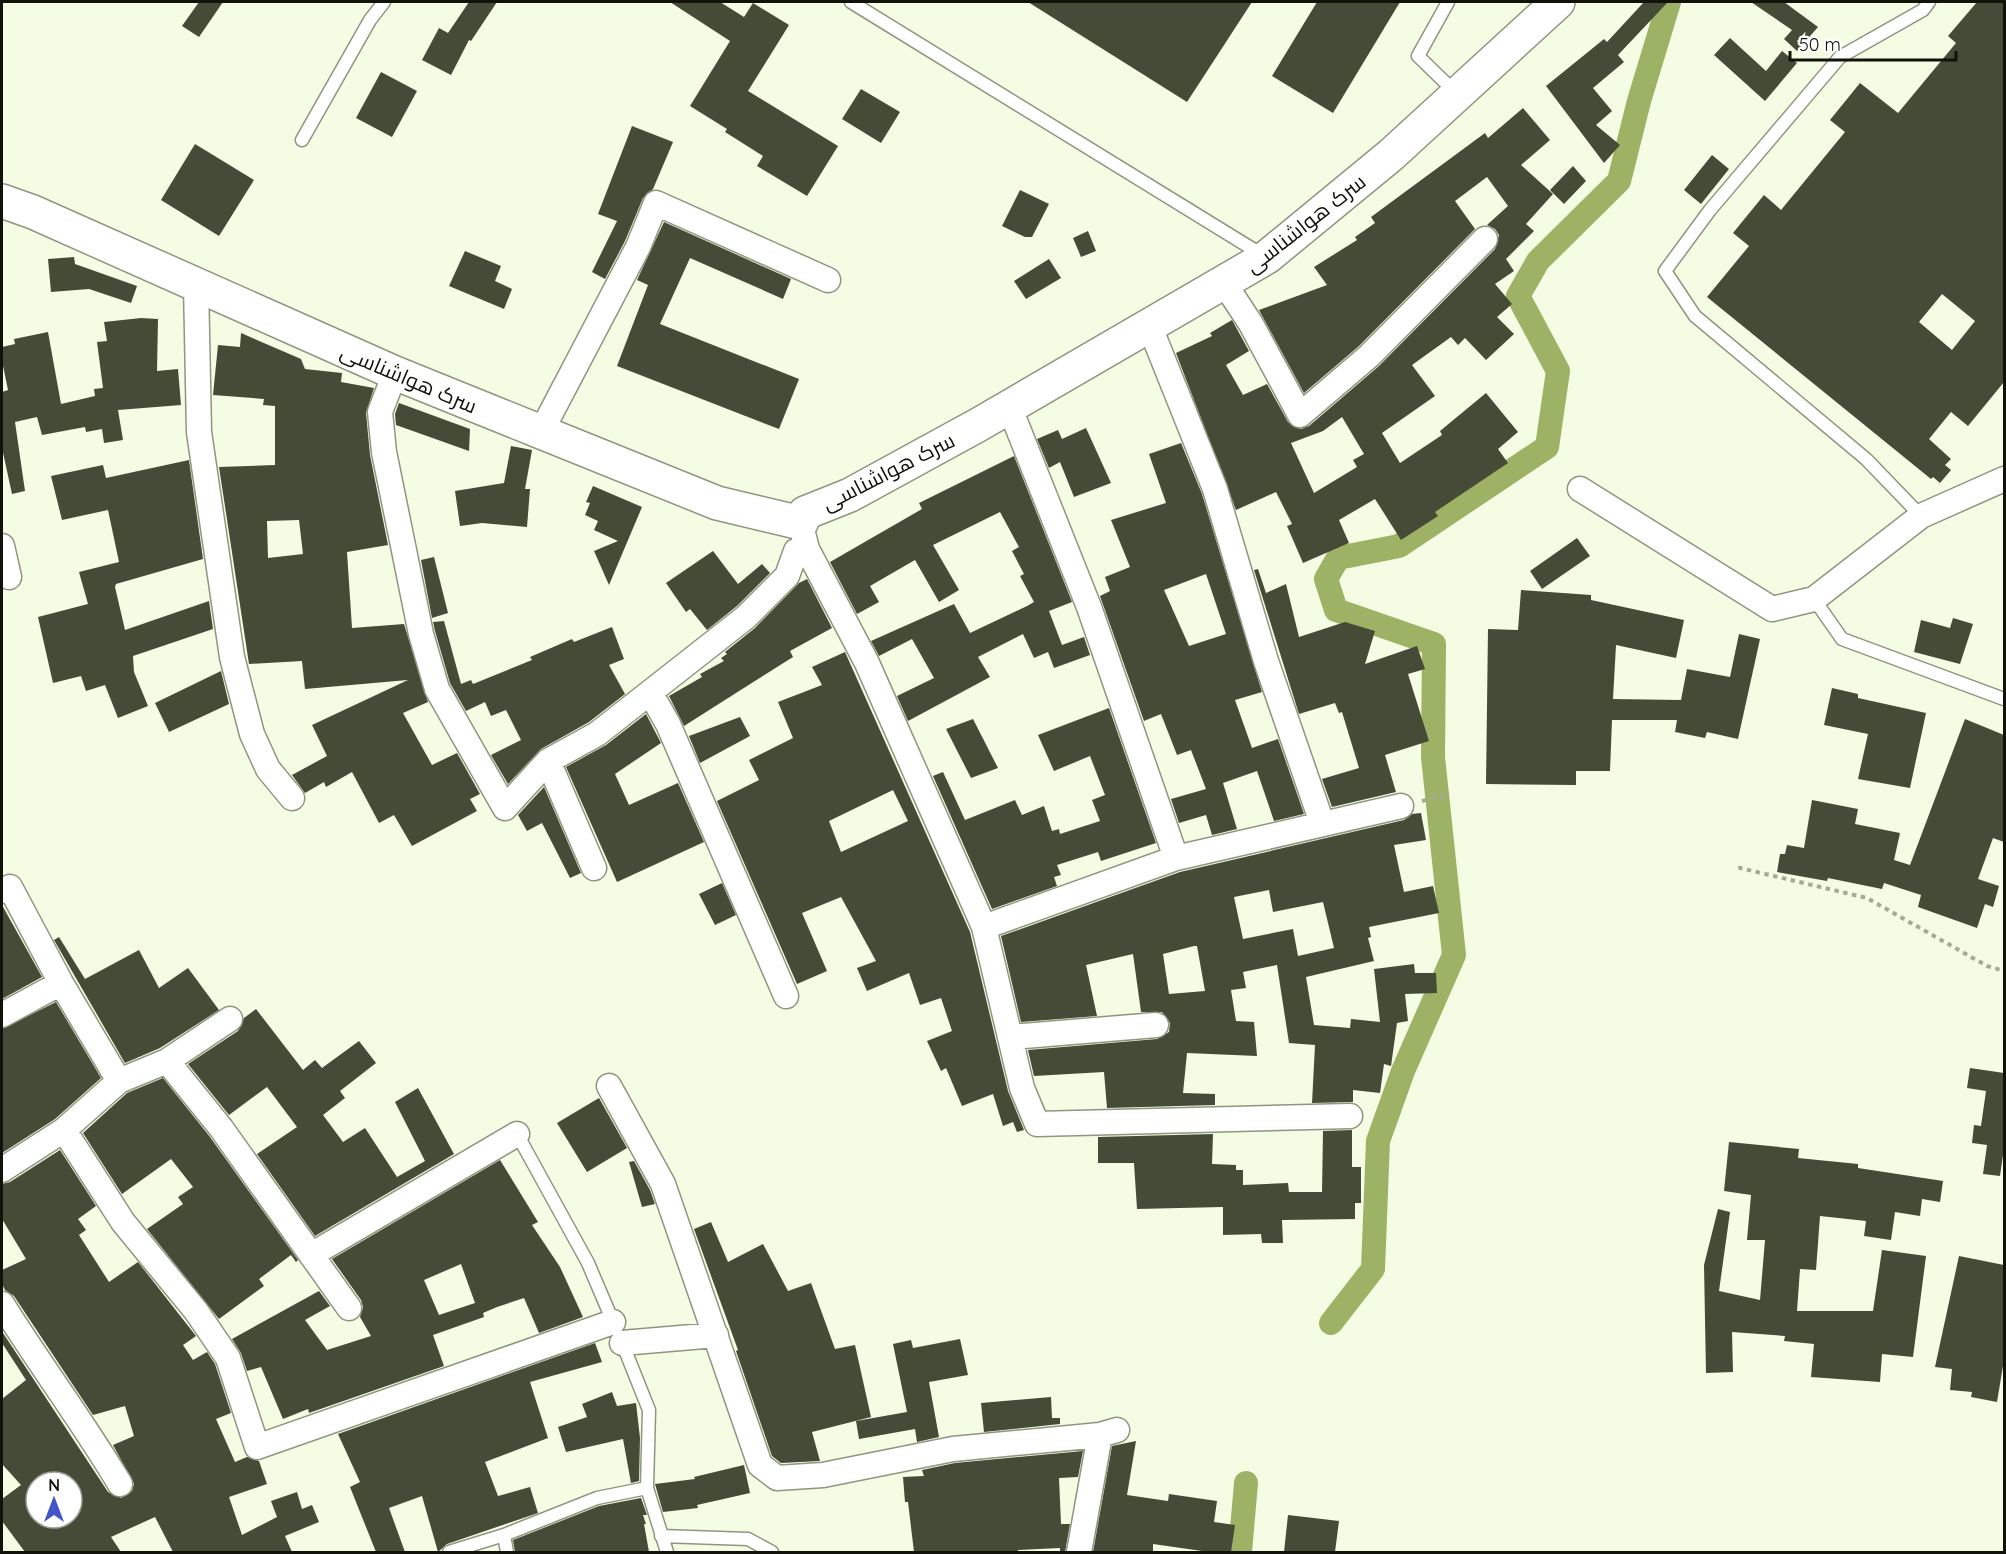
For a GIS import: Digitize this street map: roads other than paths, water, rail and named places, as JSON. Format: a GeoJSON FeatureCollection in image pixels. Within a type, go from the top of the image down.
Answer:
{"type":"FeatureCollection","features":[{"type":"Feature","properties":{"kind":"street","name":"سرک هواشناسی"},"geometry":{"type":"LineString","coordinates":[[2,201],[33,212],[395,373],[804,536],[806,513],[850,495],[1150,327],[1267,257],[1458,95],[1558,2]]}},
{"type":"Feature","properties":{"kind":"street"},"geometry":{"type":"LineString","coordinates":[[541,432],[638,247],[656,203],[828,280]]}},
{"type":"Feature","properties":{"kind":"street"},"geometry":{"type":"LineString","coordinates":[[1224,283],[1251,324],[1300,415],[1369,356],[1485,240]]}},
{"type":"Feature","properties":{"kind":"street"},"geometry":{"type":"LineString","coordinates":[[196,284],[199,432],[232,657],[252,734],[268,769],[292,798]]}},
{"type":"Feature","properties":{"kind":"street"},"geometry":{"type":"LineString","coordinates":[[1150,327],[1215,489],[1266,662],[1322,823]]}},
{"type":"Feature","properties":{"kind":"street"},"geometry":{"type":"LineString","coordinates":[[395,373],[380,412],[384,452],[422,634],[437,689],[505,808],[548,761],[597,734],[651,694],[746,617],[788,576],[796,551],[804,536]]}},
{"type":"Feature","properties":{"kind":"street"},"geometry":{"type":"LineString","coordinates":[[1009,406],[1089,608],[1176,858]]}},
{"type":"Feature","properties":{"kind":"street"},"geometry":{"type":"LineString","coordinates":[[1580,489],[1772,609],[1814,599],[1921,516],[2004,479]]}},
{"type":"Feature","properties":{"kind":"street"},"geometry":{"type":"LineString","coordinates":[[804,536],[867,663],[984,927],[1022,1088],[1037,1124],[1350,1116]]}},
{"type":"Feature","properties":{"kind":"street"},"geometry":{"type":"LineString","coordinates":[[2,546],[9,578]]}},
{"type":"Feature","properties":{"kind":"street"},"geometry":{"type":"LineString","coordinates":[[651,694],[668,724],[786,996]]}},
{"type":"Feature","properties":{"kind":"street"},"geometry":{"type":"LineString","coordinates":[[548,761],[594,868]]}},
{"type":"Feature","properties":{"kind":"street"},"geometry":{"type":"LineString","coordinates":[[984,927],[1176,858],[1401,806]]}},
{"type":"Feature","properties":{"kind":"street"},"geometry":{"type":"LineString","coordinates":[[2,891],[10,886],[61,983],[119,1081]]}},
{"type":"Feature","properties":{"kind":"street"},"geometry":{"type":"LineString","coordinates":[[2,1015],[61,983]]}},
{"type":"Feature","properties":{"kind":"street"},"geometry":{"type":"LineString","coordinates":[[2,1170],[64,1131],[119,1081],[167,1061],[230,1019]]}},
{"type":"Feature","properties":{"kind":"street"},"geometry":{"type":"LineString","coordinates":[[1011,1037],[1156,1025]]}},
{"type":"Feature","properties":{"kind":"street"},"geometry":{"type":"LineString","coordinates":[[167,1061],[220,1128],[349,1308]]}},
{"type":"Feature","properties":{"kind":"street"},"geometry":{"type":"LineString","coordinates":[[609,1086],[663,1184],[760,1466],[777,1478],[823,1475],[952,1449],[1108,1432],[1080,1552]]}},
{"type":"Feature","properties":{"kind":"street"},"geometry":{"type":"LineString","coordinates":[[64,1131],[123,1222],[196,1311],[228,1358],[257,1447],[617,1333],[716,1335]]}},
{"type":"Feature","properties":{"kind":"street"},"geometry":{"type":"LineString","coordinates":[[311,1255],[517,1134]]}},
{"type":"Feature","properties":{"kind":"street"},"geometry":{"type":"LineString","coordinates":[[2,1304],[40,1367],[91,1436],[120,1484]]}},
{"type":"Feature","properties":{"kind":"lane"},"geometry":{"type":"LineString","coordinates":[[302,140],[370,20],[384,2]]}},
{"type":"Feature","properties":{"kind":"lane"},"geometry":{"type":"LineString","coordinates":[[851,2],[1229,236],[1267,257]]}},
{"type":"Feature","properties":{"kind":"lane"},"geometry":{"type":"LineString","coordinates":[[1448,2],[1418,56],[1458,95]]}},
{"type":"Feature","properties":{"kind":"lane"},"geometry":{"type":"LineString","coordinates":[[1921,516],[1866,459],[1695,316],[1665,271],[1710,210],[1840,57],[1923,10],[1929,2]]}},
{"type":"Feature","properties":{"kind":"lane"},"geometry":{"type":"LineString","coordinates":[[1814,599],[1842,639],[2004,699]]}},
{"type":"Feature","properties":{"kind":"lane"},"geometry":{"type":"LineString","coordinates":[[517,1134],[588,1263],[649,1410],[647,1488],[667,1552]]}},
{"type":"Feature","properties":{"kind":"lane"},"geometry":{"type":"LineString","coordinates":[[449,1552],[504,1535],[597,1498],[647,1488]]}},
{"type":"Feature","properties":{"kind":"lane"},"geometry":{"type":"LineString","coordinates":[[504,1535],[507,1552]]}},
{"type":"Feature","properties":{"kind":"lane"},"geometry":{"type":"LineString","coordinates":[[661,1536],[748,1539],[772,1552]]}},
{"type":"Feature","properties":{"kind":"waterway"},"geometry":{"type":"LineString","coordinates":[[1331,1323],[1373,1269],[1378,1141],[1403,1071],[1454,955],[1433,757],[1434,644],[1336,610],[1326,579],[1338,558],[1399,546],[1547,447],[1558,371],[1518,296],[1538,261],[1619,181],[1639,101],[1669,2]]}},
{"type":"Feature","properties":{"kind":"waterway"},"geometry":{"type":"LineString","coordinates":[[1240,1552],[1246,1483]]}}]}
